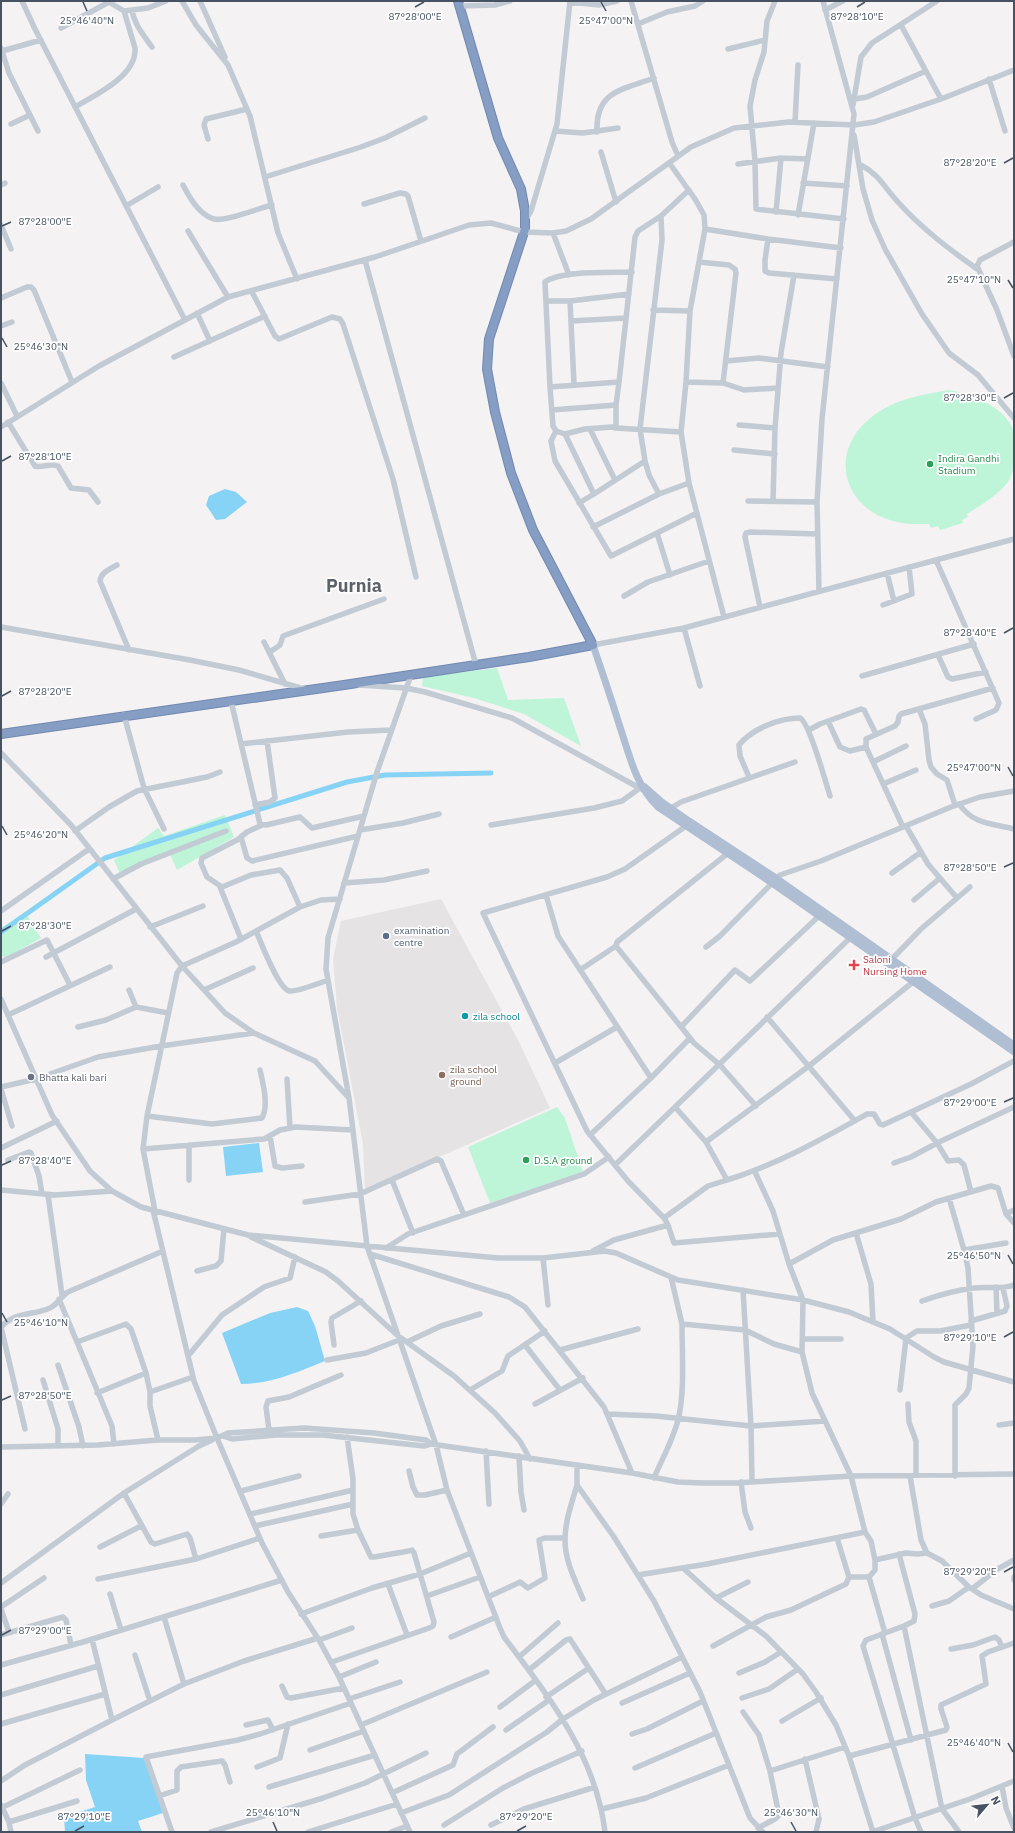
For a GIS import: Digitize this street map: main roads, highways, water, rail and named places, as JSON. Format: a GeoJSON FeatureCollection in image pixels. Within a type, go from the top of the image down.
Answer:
{"type":"FeatureCollection","features":[{"type":"Feature","properties":{"kind":"highway"},"geometry":{"type":"LineString","coordinates":[[1,734],[411,675],[593,645],[533,530],[511,473],[495,412],[487,369],[489,339],[524,232],[526,211],[521,189],[498,138],[459,4]]}},
{"type":"Feature","properties":{"kind":"main road"},"geometry":{"type":"LineString","coordinates":[[593,645],[640,786],[647,797],[727,854],[774,880],[819,916],[1014,1052]]}},
{"type":"Feature","properties":{"kind":"main road"},"geometry":{"type":"LineString","coordinates":[[640,786],[774,880],[892,959],[1014,1045]]}},
{"type":"Feature","properties":{"kind":"water"},"geometry":{"type":"Polygon","coordinates":[[[225,489],[236,492],[247,502],[225,519],[216,520],[206,505],[209,496],[225,489]]]}},
{"type":"Feature","properties":{"kind":"water"},"geometry":{"type":"Polygon","coordinates":[[[259,1143],[263,1172],[226,1176],[223,1147],[259,1143]]]}},
{"type":"Feature","properties":{"kind":"water"},"geometry":{"type":"Polygon","coordinates":[[[297,1307],[308,1311],[315,1326],[325,1361],[274,1380],[241,1384],[222,1333],[270,1313],[297,1307]]]}},
{"type":"Feature","properties":{"kind":"water"},"geometry":{"type":"Polygon","coordinates":[[[85,1754],[144,1758],[163,1813],[138,1821],[142,1832],[65,1832],[64,1817],[95,1807],[86,1780],[85,1754]]]}},
{"type":"Feature","properties":{"kind":"waterway"},"geometry":{"type":"LineString","coordinates":[[1,932],[105,858],[347,782],[385,775],[491,773]]}},
{"type":"Feature","properties":{"kind":"place","name":"Indira Gandhi Stadium"},"geometry":{"type":"Point","coordinates":[930,464]}},
{"type":"Feature","properties":{"kind":"place","name":"examination centre"},"geometry":{"type":"Point","coordinates":[386,936]}},
{"type":"Feature","properties":{"kind":"place","name":"Saloni Nursing Home"},"geometry":{"type":"Point","coordinates":[854,965]}},
{"type":"Feature","properties":{"kind":"place","name":"zila school"},"geometry":{"type":"Point","coordinates":[465,1016]}},
{"type":"Feature","properties":{"kind":"place","name":"zila school ground"},"geometry":{"type":"Point","coordinates":[442,1075]}},
{"type":"Feature","properties":{"kind":"place","name":"Bhatta kali bari"},"geometry":{"type":"Point","coordinates":[31,1077]}},
{"type":"Feature","properties":{"kind":"place","name":"D.S.A ground"},"geometry":{"type":"Point","coordinates":[526,1160]}},
{"type":"Feature","properties":{"kind":"district","name":"Purnia"},"geometry":{"type":"Point","coordinates":[354,585]}}]}
